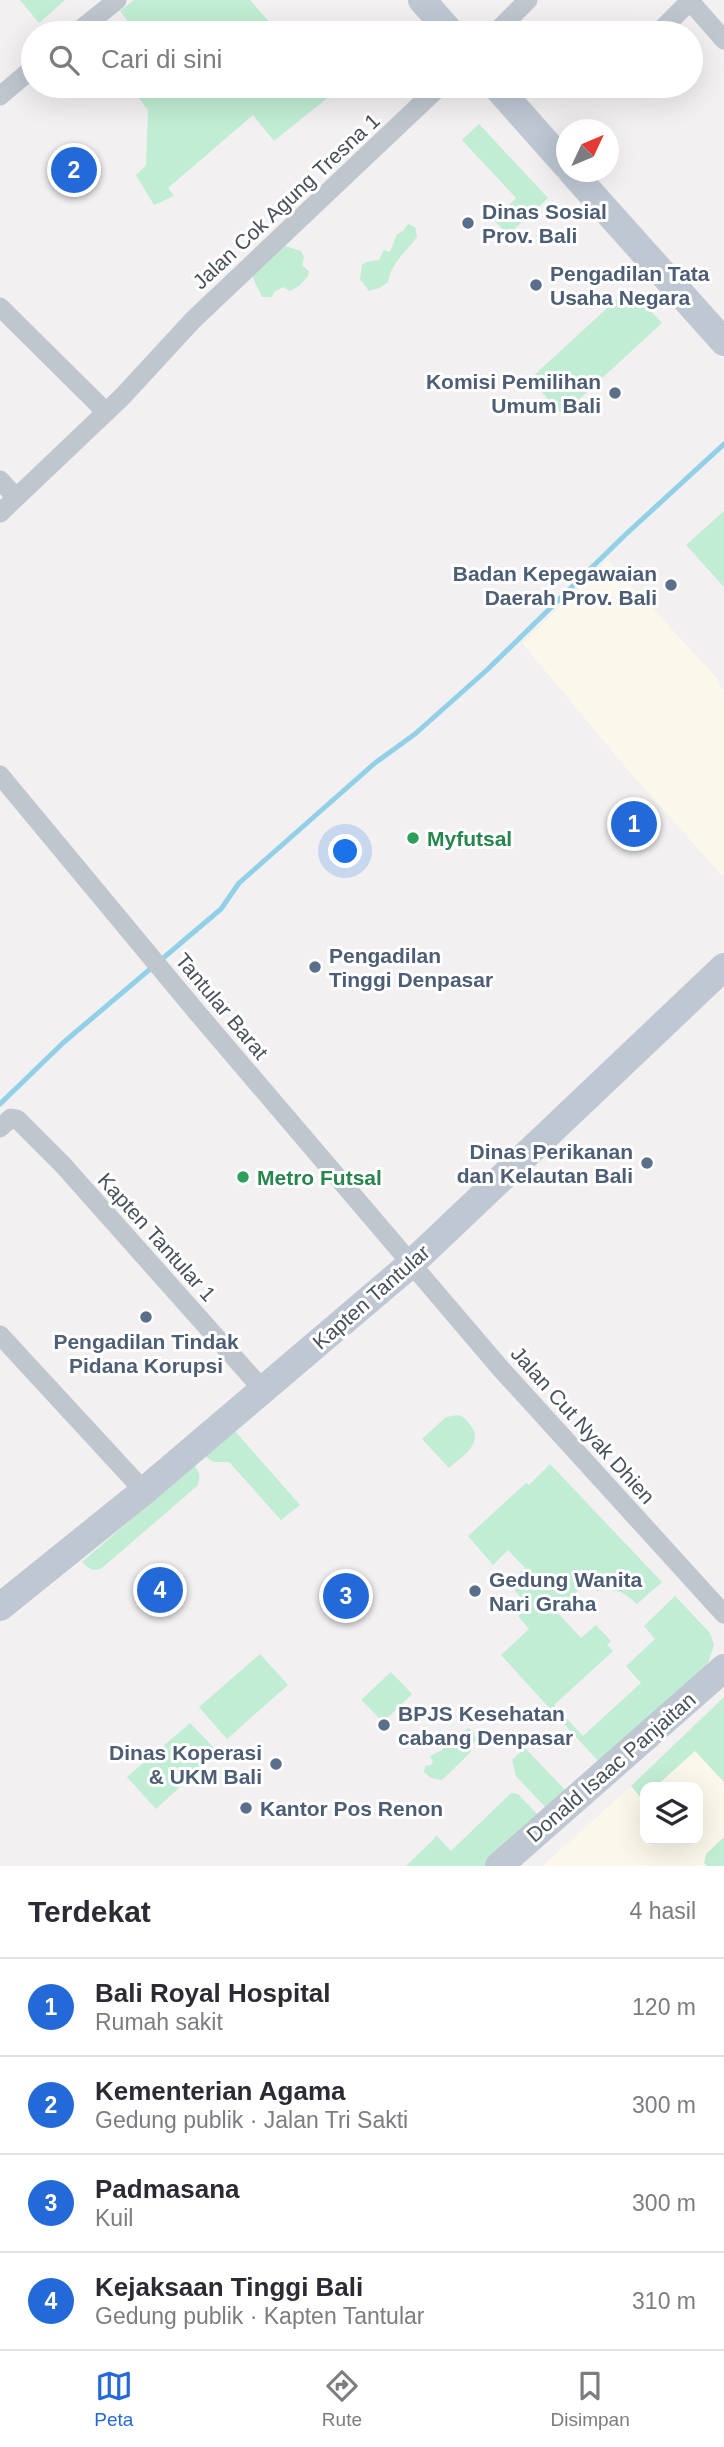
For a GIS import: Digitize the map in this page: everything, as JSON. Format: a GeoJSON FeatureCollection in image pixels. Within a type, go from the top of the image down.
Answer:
{"type":"FeatureCollection","features":[{"type":"Feature","properties":{"kind":"street"},"geometry":{"type":"LineString","coordinates":[[91,21],[117,0]]}},
{"type":"Feature","properties":{"kind":"street"},"geometry":{"type":"LineString","coordinates":[[422,0],[440,21]]}},
{"type":"Feature","properties":{"kind":"street"},"geometry":{"type":"LineString","coordinates":[[507,21],[528,0]]}},
{"type":"Feature","properties":{"kind":"street"},"geometry":{"type":"LineString","coordinates":[[670,21],[690,0],[724,40]]}},
{"type":"Feature","properties":{"kind":"street"},"geometry":{"type":"LineString","coordinates":[[0,96],[21,78]]}},
{"type":"Feature","properties":{"kind":"street","name":"Jalan Cok Agung Tresna 1"},"geometry":{"type":"LineString","coordinates":[[0,513],[106,412],[193,320],[427,98]]}},
{"type":"Feature","properties":{"kind":"street"},"geometry":{"type":"LineString","coordinates":[[507,98],[556,154]]}},
{"type":"Feature","properties":{"kind":"street"},"geometry":{"type":"LineString","coordinates":[[581,182],[724,342]]}},
{"type":"Feature","properties":{"kind":"street"},"geometry":{"type":"LineString","coordinates":[[0,307],[106,412]]}},
{"type":"Feature","properties":{"kind":"street"},"geometry":{"type":"LineString","coordinates":[[0,480],[15,496]]}},
{"type":"Feature","properties":{"kind":"street","name":"Tantular Barat"},"geometry":{"type":"LineString","coordinates":[[0,775],[169,979],[412,1263]]}},
{"type":"Feature","properties":{"kind":"street","name":"Kapten Tantular"},"geometry":{"type":"LineString","coordinates":[[0,1607],[144,1491],[259,1385],[412,1263],[724,967]]}},
{"type":"Feature","properties":{"kind":"street","name":"Kapten Tantular 1"},"geometry":{"type":"LineString","coordinates":[[6,1123],[17,1119],[63,1165],[259,1385]]}},
{"type":"Feature","properties":{"kind":"street","name":"Jalan Cut Nyak Dhien"},"geometry":{"type":"LineString","coordinates":[[412,1263],[501,1369],[724,1614]]}},
{"type":"Feature","properties":{"kind":"street"},"geometry":{"type":"LineString","coordinates":[[0,1335],[144,1491]]}},
{"type":"Feature","properties":{"kind":"street","name":"Donald Isaac Panjaitan"},"geometry":{"type":"LineString","coordinates":[[499,1866],[724,1668]]}},
{"type":"Feature","properties":{"kind":"shaded area"},"geometry":{"type":"Polygon","coordinates":[[[608,560],[717,678],[724,690],[724,878],[626,768],[522,643],[608,560]]]}},
{"type":"Feature","properties":{"kind":"shaded area"},"geometry":{"type":"Polygon","coordinates":[[[724,1697],[724,1866],[542,1866],[631,1786],[724,1697]]]}},
{"type":"Feature","properties":{"kind":"green space"},"geometry":{"type":"Polygon","coordinates":[[[20,0],[65,0],[41,21],[37,21],[20,0]]]}},
{"type":"Feature","properties":{"kind":"green space"},"geometry":{"type":"Polygon","coordinates":[[[134,0],[250,0],[268,21],[128,21],[120,11],[134,0]]]}},
{"type":"Feature","properties":{"kind":"green space"},"geometry":{"type":"Polygon","coordinates":[[[139,98],[327,98],[274,141],[253,115],[168,188],[174,196],[154,205],[136,175],[146,165],[148,110],[139,98]]]}},
{"type":"Feature","properties":{"kind":"green space"},"geometry":{"type":"Polygon","coordinates":[[[479,124],[548,198],[508,235],[494,220],[516,198],[462,140],[479,124]]]}},
{"type":"Feature","properties":{"kind":"green space"},"geometry":{"type":"Polygon","coordinates":[[[408,224],[415,227],[417,237],[396,263],[388,282],[369,291],[360,279],[362,265],[379,260],[384,250],[390,252],[397,234],[408,224]]]}},
{"type":"Feature","properties":{"kind":"green space"},"geometry":{"type":"Polygon","coordinates":[[[285,246],[301,251],[304,257],[302,265],[309,271],[308,276],[290,291],[283,287],[274,292],[272,297],[262,297],[252,276],[285,246]]]}},
{"type":"Feature","properties":{"kind":"green space"},"geometry":{"type":"Polygon","coordinates":[[[629,288],[662,323],[562,415],[530,379],[629,288]]]}},
{"type":"Feature","properties":{"kind":"green space"},"geometry":{"type":"Polygon","coordinates":[[[724,511],[724,587],[686,545],[724,511]]]}},
{"type":"Feature","properties":{"kind":"green space"},"geometry":{"type":"Polygon","coordinates":[[[458,1415],[470,1424],[475,1439],[465,1455],[449,1468],[422,1439],[446,1417],[458,1415]]]}},
{"type":"Feature","properties":{"kind":"green space"},"geometry":{"type":"Polygon","coordinates":[[[234,1430],[300,1505],[281,1520],[229,1462],[214,1462],[204,1456],[234,1430]]]}},
{"type":"Feature","properties":{"kind":"green space"},"geometry":{"type":"Polygon","coordinates":[[[550,1464],[662,1582],[637,1604],[619,1591],[597,1591],[587,1582],[556,1611],[581,1638],[596,1625],[611,1641],[607,1645],[613,1651],[554,1705],[583,1736],[641,1683],[626,1666],[655,1639],[644,1626],[675,1596],[710,1633],[714,1645],[707,1666],[599,1762],[501,1655],[529,1629],[518,1616],[528,1606],[509,1584],[525,1568],[508,1550],[493,1565],[468,1536],[550,1464]]]}},
{"type":"Feature","properties":{"kind":"green space"},"geometry":{"type":"Polygon","coordinates":[[[194,1465],[199,1475],[197,1486],[102,1568],[91,1569],[82,1562],[194,1465]]]}},
{"type":"Feature","properties":{"kind":"green space"},"geometry":{"type":"Polygon","coordinates":[[[260,1654],[288,1685],[227,1739],[199,1707],[260,1654]]]}},
{"type":"Feature","properties":{"kind":"green space"},"geometry":{"type":"Polygon","coordinates":[[[391,1672],[412,1694],[383,1722],[361,1700],[391,1672]]]}},
{"type":"Feature","properties":{"kind":"green space"},"geometry":{"type":"Polygon","coordinates":[[[724,1697],[724,1782],[695,1751],[661,1782],[640,1782],[640,1797],[631,1786],[724,1697]]]}},
{"type":"Feature","properties":{"kind":"green space"},"geometry":{"type":"Polygon","coordinates":[[[190,1723],[218,1752],[156,1809],[127,1777],[190,1723]]]}},
{"type":"Feature","properties":{"kind":"green space"},"geometry":{"type":"Polygon","coordinates":[[[468,1728],[477,1739],[471,1752],[442,1780],[431,1778],[424,1772],[425,1766],[433,1762],[430,1756],[442,1750],[452,1737],[459,1740],[468,1728]]]}},
{"type":"Feature","properties":{"kind":"green space"},"geometry":{"type":"Polygon","coordinates":[[[525,1748],[567,1792],[547,1809],[516,1776],[512,1760],[525,1748]]]}},
{"type":"Feature","properties":{"kind":"green space"},"geometry":{"type":"Polygon","coordinates":[[[511,1793],[518,1794],[539,1816],[484,1866],[406,1866],[436,1835],[451,1851],[511,1793]]]}},
{"type":"Feature","properties":{"kind":"green space"},"geometry":{"type":"Polygon","coordinates":[[[724,1837],[724,1866],[707,1866],[704,1863],[706,1854],[724,1837]]]}},
{"type":"Feature","properties":{"kind":"waterway"},"geometry":{"type":"LineString","coordinates":[[0,1104],[64,1042],[221,909],[239,883],[375,763],[415,734],[488,669],[624,536],[724,444]]}},
{"type":"Feature","properties":{"kind":"place","name":"Kementerian Agama"},"geometry":{"type":"Point","coordinates":[74,170]}},
{"type":"Feature","properties":{"kind":"place","name":"Dinas Sosial Prov. Bali"},"geometry":{"type":"Point","coordinates":[468,223]}},
{"type":"Feature","properties":{"kind":"place","name":"Pengadilan Tata Usaha Negara"},"geometry":{"type":"Point","coordinates":[536,285]}},
{"type":"Feature","properties":{"kind":"place","name":"Komisi Pemilihan Umum Bali"},"geometry":{"type":"Point","coordinates":[615,393]}},
{"type":"Feature","properties":{"kind":"place","name":"Badan Kepegawaian Daerah Prov. Bali"},"geometry":{"type":"Point","coordinates":[671,585]}},
{"type":"Feature","properties":{"kind":"place","name":"Bali Royal Hospital"},"geometry":{"type":"Point","coordinates":[634,824]}},
{"type":"Feature","properties":{"kind":"place","name":"Myfutsal"},"geometry":{"type":"Point","coordinates":[413,838]}},
{"type":"Feature","properties":{"kind":"place","name":"Pengadilan Tinggi Denpasar"},"geometry":{"type":"Point","coordinates":[315,967]}},
{"type":"Feature","properties":{"kind":"place","name":"Dinas Perikanan dan Kelautan Bali"},"geometry":{"type":"Point","coordinates":[647,1163]}},
{"type":"Feature","properties":{"kind":"place","name":"Metro Futsal"},"geometry":{"type":"Point","coordinates":[243,1177]}},
{"type":"Feature","properties":{"kind":"place","name":"Pengadilan Tindak Pidana Korupsi"},"geometry":{"type":"Point","coordinates":[146,1317]}},
{"type":"Feature","properties":{"kind":"place","name":"Kejaksaan Tinggi Bali"},"geometry":{"type":"Point","coordinates":[160,1590]}},
{"type":"Feature","properties":{"kind":"place","name":"Gedung Wanita Nari Graha"},"geometry":{"type":"Point","coordinates":[475,1591]}},
{"type":"Feature","properties":{"kind":"place","name":"Padmasana"},"geometry":{"type":"Point","coordinates":[346,1596]}},
{"type":"Feature","properties":{"kind":"place","name":"BPJS Kesehatan cabang Denpasar"},"geometry":{"type":"Point","coordinates":[384,1725]}},
{"type":"Feature","properties":{"kind":"place","name":"Dinas Koperasi & UKM Bali"},"geometry":{"type":"Point","coordinates":[276,1764]}},
{"type":"Feature","properties":{"kind":"place","name":"Kantor Pos Renon"},"geometry":{"type":"Point","coordinates":[246,1808]}}]}
